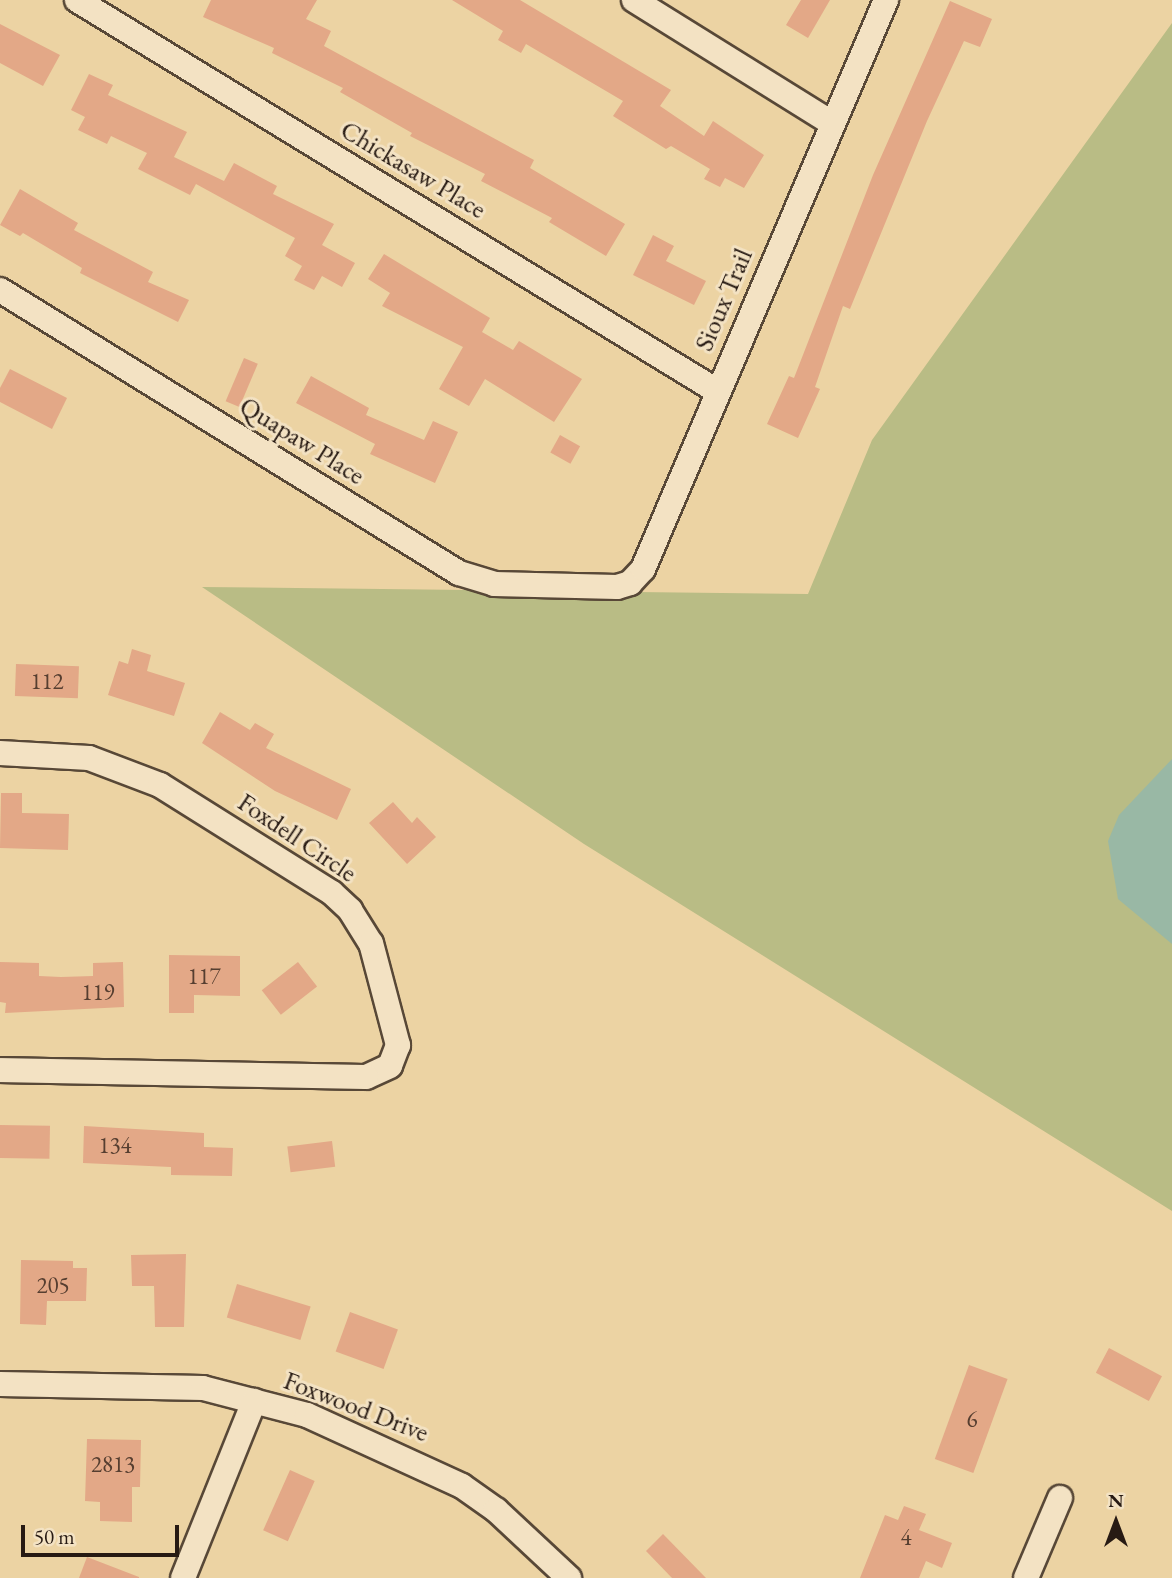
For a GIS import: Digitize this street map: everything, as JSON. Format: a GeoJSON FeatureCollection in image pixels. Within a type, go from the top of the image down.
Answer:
{"type":"FeatureCollection","features":[{"type":"Feature","properties":{"kind":"street","name":"Chickasaw Place"},"geometry":{"type":"LineString","coordinates":[[77,0],[717,391]]}},
{"type":"Feature","properties":{"kind":"street"},"geometry":{"type":"LineString","coordinates":[[634,0],[833,124]]}},
{"type":"Feature","properties":{"kind":"street","name":"Sioux Trail"},"geometry":{"type":"LineString","coordinates":[[590,586],[617,587],[638,577],[886,0]]}},
{"type":"Feature","properties":{"kind":"street","name":"Quapaw Place"},"geometry":{"type":"LineString","coordinates":[[0,290],[459,573],[494,584],[590,586]]}},
{"type":"Feature","properties":{"kind":"street","name":"Foxdell Circle"},"geometry":{"type":"LineString","coordinates":[[0,753],[89,758],[160,785],[332,893],[350,910],[372,943],[398,1045],[390,1066],[366,1077],[0,1070]]}},
{"type":"Feature","properties":{"kind":"street","name":"Foxwood Drive"},"geometry":{"type":"LineString","coordinates":[[0,1384],[203,1388],[307,1415],[438,1472],[496,1510],[569,1578]]}},
{"type":"Feature","properties":{"kind":"street"},"geometry":{"type":"LineString","coordinates":[[183,1578],[254,1401]]}},
{"type":"Feature","properties":{"kind":"street"},"geometry":{"type":"LineString","coordinates":[[1026,1578],[1060,1498]]}},
{"type":"Feature","properties":{"kind":"green space"},"geometry":{"type":"Polygon","coordinates":[[[1172,23],[1172,1211],[584,844],[202,587],[808,594],[872,440],[1172,23]]]}},
{"type":"Feature","properties":{"kind":"shaded area"},"geometry":{"type":"Polygon","coordinates":[[[1172,759],[1172,944],[1118,899],[1108,841],[1119,815],[1172,759]]]}},
{"type":"Feature","properties":{"kind":"building"},"geometry":{"type":"Polygon","coordinates":[[[211,0],[317,0],[306,19],[331,31],[324,46],[534,160],[530,168],[625,224],[606,256],[549,222],[552,218],[481,181],[485,174],[410,136],[412,133],[340,92],[343,88],[272,53],[274,48],[203,17],[211,0]]]}},
{"type":"Feature","properties":{"kind":"building"},"geometry":{"type":"Polygon","coordinates":[[[452,0],[520,0],[671,90],[660,106],[704,136],[713,121],[764,155],[744,188],[725,178],[720,187],[704,179],[710,169],[671,146],[666,149],[613,116],[623,101],[526,44],[521,53],[498,40],[503,31],[452,0]]]}},
{"type":"Feature","properties":{"kind":"building"},"geometry":{"type":"Polygon","coordinates":[[[801,0],[830,0],[808,38],[786,25],[801,0]]]}},
{"type":"Feature","properties":{"kind":"building"},"geometry":{"type":"Polygon","coordinates":[[[950,1],[992,19],[980,47],[964,41],[927,121],[850,309],[843,306],[815,387],[820,389],[798,438],[767,424],[789,376],[794,378],[873,175],[950,1]]]}},
{"type":"Feature","properties":{"kind":"building"},"geometry":{"type":"Polygon","coordinates":[[[0,24],[60,55],[43,86],[0,63],[0,24]]]}},
{"type":"Feature","properties":{"kind":"building"},"geometry":{"type":"Polygon","coordinates":[[[89,74],[113,85],[108,95],[187,132],[174,157],[224,181],[234,163],[277,186],[273,194],[334,224],[322,245],[355,263],[342,287],[322,276],[314,290],[294,280],[302,266],[285,256],[295,238],[196,184],[190,195],[138,169],[147,153],[111,136],[107,144],[78,130],[85,117],[71,110],[89,74]]]}},
{"type":"Feature","properties":{"kind":"building"},"geometry":{"type":"Polygon","coordinates":[[[20,189],[78,223],[74,230],[153,272],[148,282],[189,300],[178,322],[80,273],[82,268],[23,233],[20,236],[0,225],[20,189]]]}},
{"type":"Feature","properties":{"kind":"building"},"geometry":{"type":"Polygon","coordinates":[[[653,235],[674,246],[666,261],[706,281],[694,305],[633,275],[653,235]]]}},
{"type":"Feature","properties":{"kind":"building"},"geometry":{"type":"Polygon","coordinates":[[[384,254],[490,318],[482,332],[513,350],[519,341],[582,379],[554,422],[485,379],[469,406],[439,389],[463,347],[382,306],[390,293],[368,279],[384,254]]]}},
{"type":"Feature","properties":{"kind":"building"},"geometry":{"type":"Polygon","coordinates":[[[244,358],[258,364],[239,407],[226,401],[244,358]]]}},
{"type":"Feature","properties":{"kind":"building"},"geometry":{"type":"Polygon","coordinates":[[[10,369],[67,398],[52,429],[0,402],[0,388],[10,369]]]}},
{"type":"Feature","properties":{"kind":"building"},"geometry":{"type":"Polygon","coordinates":[[[311,376],[369,408],[366,415],[424,440],[433,421],[458,432],[435,483],[370,454],[375,444],[296,403],[311,376]]]}},
{"type":"Feature","properties":{"kind":"building"},"geometry":{"type":"Polygon","coordinates":[[[560,435],[580,446],[570,464],[550,452],[560,435]]]}},
{"type":"Feature","properties":{"kind":"building"},"geometry":{"type":"Polygon","coordinates":[[[132,649],[151,655],[147,671],[185,683],[174,716],[108,695],[119,661],[128,664],[132,649]]]}},
{"type":"Feature","properties":{"kind":"building"},"geometry":{"type":"Polygon","coordinates":[[[16,664],[79,666],[78,698],[15,696],[16,664]]]}},
{"type":"Feature","properties":{"kind":"building"},"geometry":{"type":"Polygon","coordinates":[[[220,712],[250,730],[255,723],[274,734],[266,748],[351,789],[337,820],[275,791],[202,743],[220,712]]]}},
{"type":"Feature","properties":{"kind":"building"},"geometry":{"type":"Polygon","coordinates":[[[1,793],[22,793],[22,813],[69,814],[68,850],[0,848],[1,793]]]}},
{"type":"Feature","properties":{"kind":"building"},"geometry":{"type":"Polygon","coordinates":[[[393,802],[412,823],[417,817],[436,837],[407,864],[369,823],[393,802]]]}},
{"type":"Feature","properties":{"kind":"building"},"geometry":{"type":"Polygon","coordinates":[[[169,955],[240,956],[240,996],[194,995],[194,1013],[169,1013],[169,955]]]}},
{"type":"Feature","properties":{"kind":"building"},"geometry":{"type":"Polygon","coordinates":[[[0,962],[39,963],[39,976],[61,977],[93,976],[93,963],[123,962],[124,1007],[5,1013],[6,1003],[0,1002],[0,962]]]}},
{"type":"Feature","properties":{"kind":"building"},"geometry":{"type":"Polygon","coordinates":[[[298,962],[317,986],[281,1015],[262,990],[298,962]]]}},
{"type":"Feature","properties":{"kind":"building"},"geometry":{"type":"Polygon","coordinates":[[[0,1125],[50,1126],[49,1159],[0,1158],[0,1125]]]}},
{"type":"Feature","properties":{"kind":"building"},"geometry":{"type":"Polygon","coordinates":[[[84,1126],[204,1133],[204,1147],[233,1148],[232,1176],[171,1175],[171,1167],[83,1163],[84,1126]]]}},
{"type":"Feature","properties":{"kind":"building"},"geometry":{"type":"Polygon","coordinates":[[[332,1141],[335,1167],[291,1172],[287,1146],[332,1141]]]}},
{"type":"Feature","properties":{"kind":"building"},"geometry":{"type":"Polygon","coordinates":[[[186,1254],[184,1327],[155,1327],[154,1286],[132,1286],[131,1255],[186,1254]]]}},
{"type":"Feature","properties":{"kind":"building"},"geometry":{"type":"Polygon","coordinates":[[[21,1260],[73,1261],[73,1268],[87,1268],[86,1301],[47,1301],[46,1325],[20,1324],[21,1260]]]}},
{"type":"Feature","properties":{"kind":"building"},"geometry":{"type":"Polygon","coordinates":[[[237,1284],[311,1307],[300,1340],[227,1317],[237,1284]]]}},
{"type":"Feature","properties":{"kind":"building"},"geometry":{"type":"Polygon","coordinates":[[[350,1312],[398,1329],[384,1369],[336,1351],[350,1312]]]}},
{"type":"Feature","properties":{"kind":"building"},"geometry":{"type":"Polygon","coordinates":[[[1109,1348],[1162,1376],[1149,1401],[1096,1373],[1109,1348]]]}},
{"type":"Feature","properties":{"kind":"building"},"geometry":{"type":"Polygon","coordinates":[[[969,1365],[1008,1379],[973,1473],[935,1459],[969,1365]]]}},
{"type":"Feature","properties":{"kind":"building"},"geometry":{"type":"Polygon","coordinates":[[[87,1439],[141,1440],[140,1487],[132,1487],[132,1522],[100,1521],[100,1502],[85,1501],[87,1439]]]}},
{"type":"Feature","properties":{"kind":"building"},"geometry":{"type":"Polygon","coordinates":[[[290,1470],[315,1481],[288,1541],[263,1530],[290,1470]]]}},
{"type":"Feature","properties":{"kind":"building"},"geometry":{"type":"Polygon","coordinates":[[[904,1506],[926,1514],[919,1530],[952,1543],[942,1568],[926,1561],[919,1578],[860,1578],[885,1515],[898,1520],[904,1506]]]}},
{"type":"Feature","properties":{"kind":"building"},"geometry":{"type":"Polygon","coordinates":[[[663,1534],[706,1578],[672,1578],[646,1551],[663,1534]]]}},
{"type":"Feature","properties":{"kind":"building"},"geometry":{"type":"Polygon","coordinates":[[[87,1557],[139,1577],[139,1578],[79,1578],[87,1557]]]}}]}
